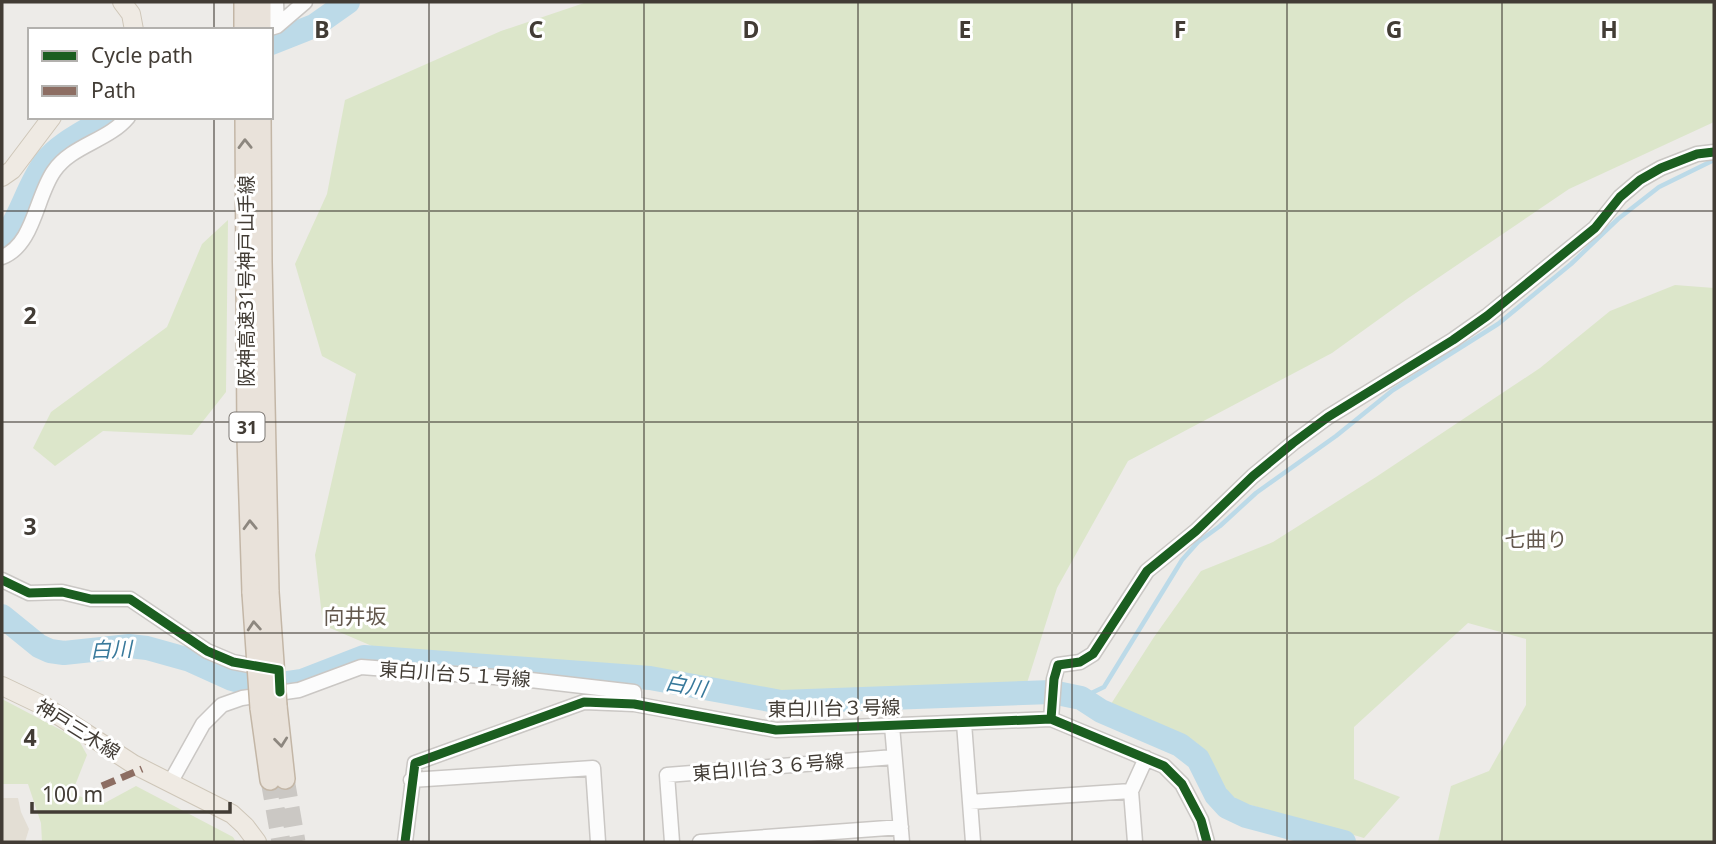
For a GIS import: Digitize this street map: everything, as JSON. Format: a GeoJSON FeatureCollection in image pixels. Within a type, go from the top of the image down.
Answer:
{"type":"FeatureCollection","features":[{"type":"Feature","properties":{"kind":"highway"},"geometry":{"type":"LineString","coordinates":[[244,2],[244,28]]}},
{"type":"Feature","properties":{"kind":"highway"},"geometry":{"type":"LineString","coordinates":[[261,2],[267,28]]}},
{"type":"Feature","properties":{"kind":"highway","name":"阪神高速31号神戸山手線"},"geometry":{"type":"LineString","coordinates":[[245,119],[254,262]]}},
{"type":"Feature","properties":{"kind":"highway","name":"阪神高速31号神戸山手線"},"geometry":{"type":"LineString","coordinates":[[261,119],[247,438],[277,780]]}},
{"type":"Feature","properties":{"kind":"main road"},"geometry":{"type":"LineString","coordinates":[[122,2],[131,14],[134,28]]}},
{"type":"Feature","properties":{"kind":"main road"},"geometry":{"type":"LineString","coordinates":[[2,177],[12,170],[50,119]]}},
{"type":"Feature","properties":{"kind":"main road","name":"神戸三木線"},"geometry":{"type":"LineString","coordinates":[[2,686],[44,706],[133,764],[232,814],[257,842]]}},
{"type":"Feature","properties":{"kind":"street"},"geometry":{"type":"LineString","coordinates":[[267,28],[276,2]]}},
{"type":"Feature","properties":{"kind":"street"},"geometry":{"type":"LineString","coordinates":[[267,28],[304,2]]}},
{"type":"Feature","properties":{"kind":"street"},"geometry":{"type":"LineString","coordinates":[[2,257],[10,253],[23,238],[54,171],[69,155],[121,125],[126,119]]}},
{"type":"Feature","properties":{"kind":"street"},"geometry":{"type":"LineString","coordinates":[[1051,719],[1054,679],[1058,665],[1080,662],[1093,654],[1147,572],[1196,531],[1253,476],[1328,417],[1487,316],[1594,228],[1620,197],[1640,180],[1661,168],[1697,154],[1714,152]]}},
{"type":"Feature","properties":{"kind":"street"},"geometry":{"type":"LineString","coordinates":[[2,580],[29,593],[62,592],[90,599],[130,599],[207,651],[233,662],[279,670],[272,702],[243,698],[222,705],[203,724],[170,783]]}},
{"type":"Feature","properties":{"kind":"street","name":"東白川台５１号線"},"geometry":{"type":"LineString","coordinates":[[272,702],[361,667],[522,679],[634,692],[634,704]]}},
{"type":"Feature","properties":{"kind":"street","name":"東白川台３号線"},"geometry":{"type":"LineString","coordinates":[[411,780],[415,762],[584,702],[634,704],[776,730],[1051,719],[1164,766],[1182,784],[1200,820],[1207,842]]}},
{"type":"Feature","properties":{"kind":"street"},"geometry":{"type":"LineString","coordinates":[[964,723],[972,842]]}},
{"type":"Feature","properties":{"kind":"street"},"geometry":{"type":"LineString","coordinates":[[700,842],[901,835],[892,726]]}},
{"type":"Feature","properties":{"kind":"street","name":"東白川台３６号線"},"geometry":{"type":"LineString","coordinates":[[672,842],[667,775],[894,757]]}},
{"type":"Feature","properties":{"kind":"street"},"geometry":{"type":"LineString","coordinates":[[1135,842],[1131,791],[1146,758]]}},
{"type":"Feature","properties":{"kind":"street"},"geometry":{"type":"LineString","coordinates":[[405,842],[411,780],[593,768],[598,842]]}},
{"type":"Feature","properties":{"kind":"street"},"geometry":{"type":"LineString","coordinates":[[970,802],[1131,791]]}},
{"type":"Feature","properties":{"kind":"shaded area"},"geometry":{"type":"Polygon","coordinates":[[[2,798],[18,798],[29,829],[25,842],[2,842],[2,798]]]}},
{"type":"Feature","properties":{"kind":"green space"},"geometry":{"type":"Polygon","coordinates":[[[587,2],[1714,2],[1714,122],[1569,189],[1332,353],[1128,461],[1057,588],[1027,683],[774,697],[696,681],[657,669],[386,652],[323,625],[315,555],[356,374],[322,356],[295,264],[327,194],[345,100],[501,31],[587,2]]]}},
{"type":"Feature","properties":{"kind":"green space"},"geometry":{"type":"Polygon","coordinates":[[[228,220],[226,392],[192,435],[103,431],[55,466],[33,448],[51,412],[167,327],[202,244],[228,220]]]}},
{"type":"Feature","properties":{"kind":"green space"},"geometry":{"type":"Polygon","coordinates":[[[1675,285],[1714,288],[1714,842],[1438,842],[1451,786],[1489,771],[1526,705],[1526,639],[1468,623],[1354,727],[1354,779],[1400,797],[1364,838],[1233,800],[1197,743],[1140,721],[1111,704],[1201,571],[1273,542],[1540,368],[1610,311],[1675,285]]]}},
{"type":"Feature","properties":{"kind":"green space"},"geometry":{"type":"Polygon","coordinates":[[[2,699],[78,739],[87,755],[72,793],[101,805],[136,786],[233,837],[236,842],[42,842],[41,823],[28,784],[2,784],[2,699]]]}},
{"type":"Feature","properties":{"kind":"waterway"},"geometry":{"type":"LineString","coordinates":[[273,42],[314,26],[348,2]]}},
{"type":"Feature","properties":{"kind":"waterway"},"geometry":{"type":"LineString","coordinates":[[2,242],[46,161],[67,142],[105,119]]}},
{"type":"Feature","properties":{"kind":"waterway"},"geometry":{"type":"LineString","coordinates":[[1081,698],[1104,687],[1182,560],[1198,542],[1256,493],[1336,436],[1393,390],[1498,324],[1571,264],[1618,219],[1659,187],[1714,160]]}},
{"type":"Feature","properties":{"kind":"waterway","name":"白川"},"geometry":{"type":"LineString","coordinates":[[2,616],[39,646],[50,651],[64,653],[129,646],[147,648],[190,660],[232,679],[260,687],[302,681],[364,657],[650,678],[781,702],[1052,692],[1081,698],[1101,711],[1180,745],[1198,759],[1216,795],[1227,807],[1246,816],[1344,842]]}},
{"type":"Feature","properties":{"kind":"tunnel"},"geometry":{"type":"LineString","coordinates":[[285,779],[296,842]]}},
{"type":"Feature","properties":{"kind":"tunnel"},"geometry":{"type":"LineString","coordinates":[[270,780],[281,842]]}},
{"type":"Feature","properties":{"kind":"marked path"},"geometry":{"type":"LineString","coordinates":[[102,786],[142,769]]}},
{"type":"Feature","properties":{"kind":"cycle path"},"geometry":{"type":"LineString","coordinates":[[1051,719],[1054,679],[1058,665],[1080,662],[1093,654],[1147,571],[1196,531],[1253,476],[1328,417],[1487,316],[1595,228],[1620,197],[1640,180],[1661,168],[1697,154],[1714,152]]}},
{"type":"Feature","properties":{"kind":"cycle path"},"geometry":{"type":"LineString","coordinates":[[2,580],[29,593],[62,592],[91,599],[130,599],[207,651],[233,662],[279,670],[280,692]]}},
{"type":"Feature","properties":{"kind":"cycle path"},"geometry":{"type":"LineString","coordinates":[[405,842],[415,763],[584,702],[634,704],[776,730],[1051,719],[1164,766],[1182,784],[1201,820],[1207,842]]}},
{"type":"Feature","properties":{"kind":"district","name":"七曲り"},"geometry":{"type":"Point","coordinates":[1536,539]}},
{"type":"Feature","properties":{"kind":"district","name":"向井坂"},"geometry":{"type":"Point","coordinates":[355,616]}}]}
